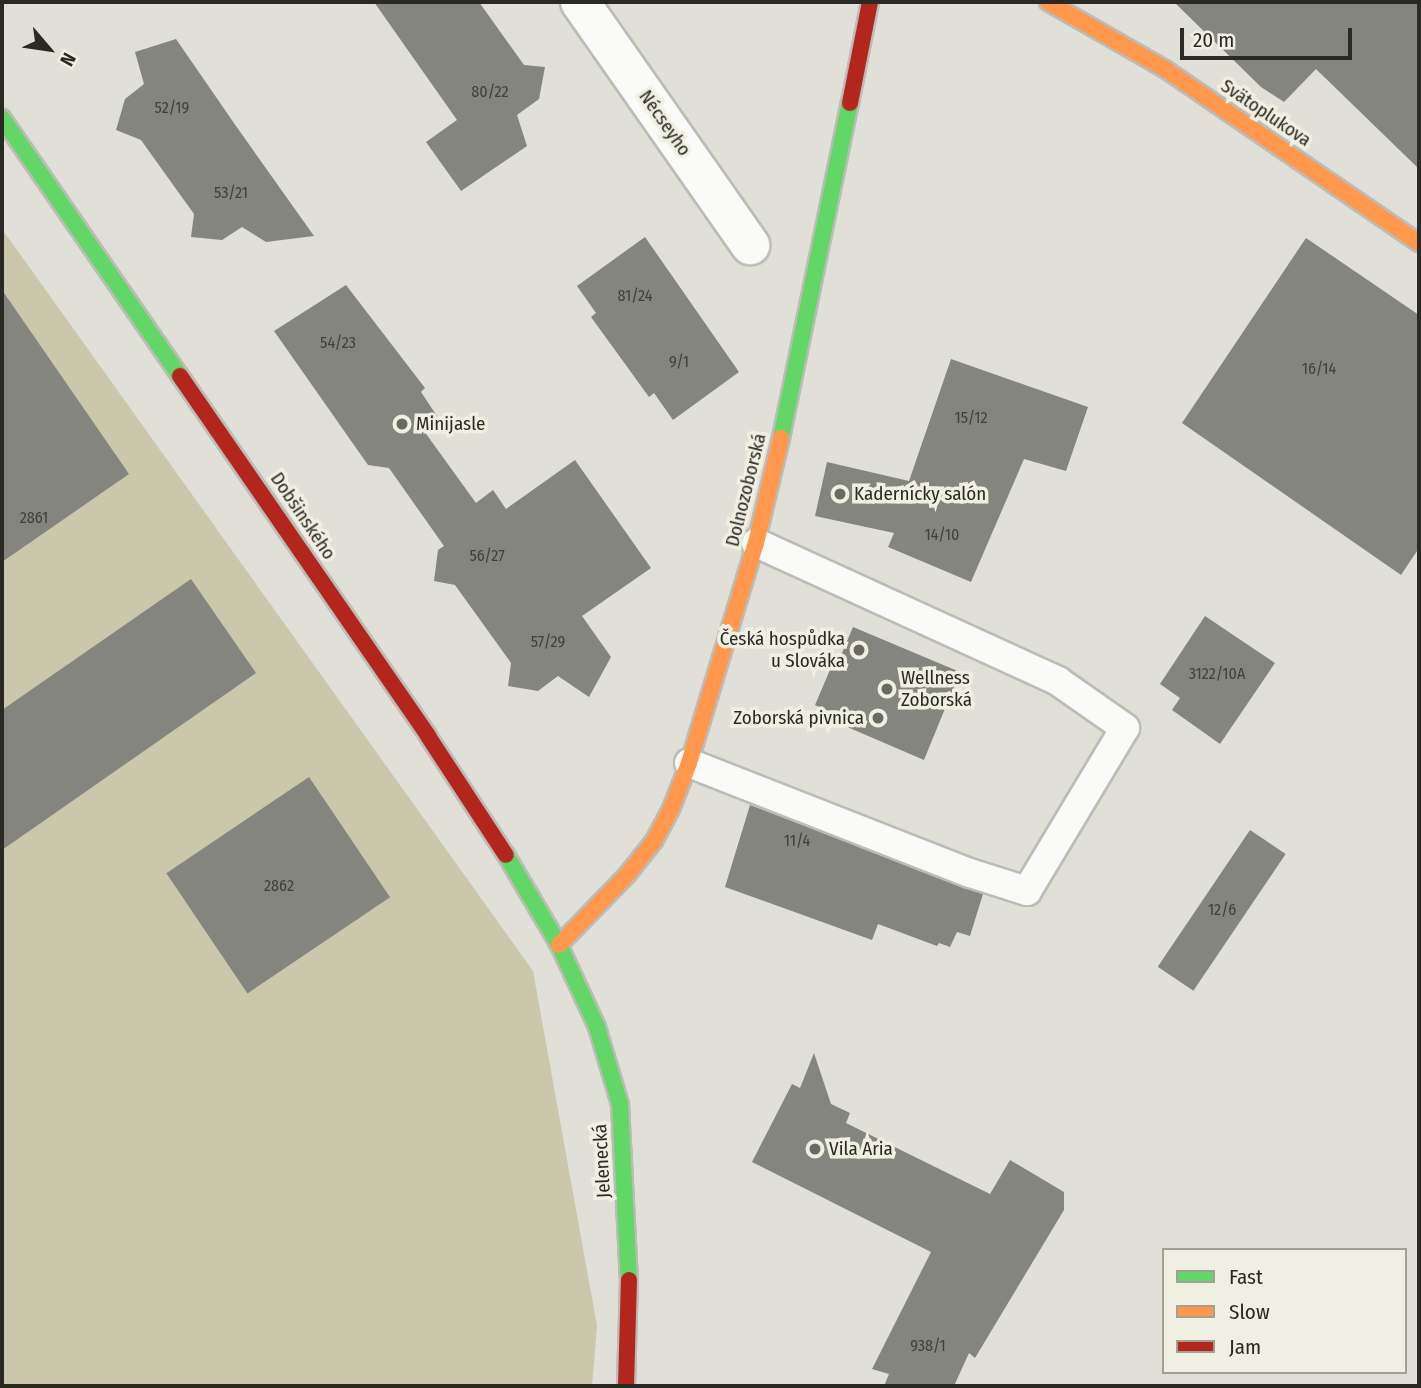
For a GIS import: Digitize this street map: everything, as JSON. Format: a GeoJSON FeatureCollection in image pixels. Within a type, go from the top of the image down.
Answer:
{"type":"FeatureCollection","features":[{"type":"Feature","properties":{"kind":"street","name":"Nécseyho"},"geometry":{"type":"LineString","coordinates":[[580,2],[750,245]]}},
{"type":"Feature","properties":{"kind":"street","name":"Dolnozoborská"},"geometry":{"type":"LineString","coordinates":[[559,945],[627,875],[653,841],[671,810],[689,763],[756,543],[786,418],[870,2]]}},
{"type":"Feature","properties":{"kind":"street","name":"Svätoplukova"},"geometry":{"type":"LineString","coordinates":[[1048,2],[1165,69],[1419,243]]}},
{"type":"Feature","properties":{"kind":"street","name":"Dobšinského"},"geometry":{"type":"LineString","coordinates":[[2,118],[420,725],[509,860],[559,945]]}},
{"type":"Feature","properties":{"kind":"street","name":"Jelenecká"},"geometry":{"type":"LineString","coordinates":[[559,945],[597,1027],[620,1104],[630,1302],[626,1386]]}},
{"type":"Feature","properties":{"kind":"lane"},"geometry":{"type":"LineString","coordinates":[[689,763],[970,873],[1027,891],[1125,728],[1058,681],[756,543]]}},
{"type":"Feature","properties":{"kind":"shaded area"},"geometry":{"type":"Polygon","coordinates":[[[2,229],[533,971],[597,1326],[592,1386],[2,1386],[2,229]]]}},
{"type":"Feature","properties":{"kind":"building"},"geometry":{"type":"Polygon","coordinates":[[[374,2],[479,2],[524,65],[545,67],[539,99],[517,115],[527,146],[461,191],[426,142],[457,120],[374,2]]]}},
{"type":"Feature","properties":{"kind":"building"},"geometry":{"type":"Polygon","coordinates":[[[1174,2],[1419,2],[1419,169],[1316,69],[1284,102],[1261,87],[1174,2]]]}},
{"type":"Feature","properties":{"kind":"building"},"geometry":{"type":"Polygon","coordinates":[[[176,39],[314,236],[266,242],[242,227],[222,240],[191,237],[194,214],[141,140],[116,130],[125,99],[144,84],[135,52],[176,39]]]}},
{"type":"Feature","properties":{"kind":"building"},"geometry":{"type":"Polygon","coordinates":[[[645,237],[739,372],[673,420],[654,393],[649,397],[591,317],[596,313],[577,286],[645,237]]]}},
{"type":"Feature","properties":{"kind":"building"},"geometry":{"type":"Polygon","coordinates":[[[1306,238],[1419,315],[1419,548],[1401,575],[1182,423],[1306,238]]]}},
{"type":"Feature","properties":{"kind":"building"},"geometry":{"type":"Polygon","coordinates":[[[346,285],[425,388],[421,392],[439,419],[424,431],[476,503],[493,490],[506,509],[575,460],[651,568],[582,616],[611,657],[589,697],[558,676],[538,691],[508,686],[511,663],[455,585],[434,581],[438,550],[444,546],[389,468],[368,465],[274,331],[346,285]]]}},
{"type":"Feature","properties":{"kind":"building"},"geometry":{"type":"Polygon","coordinates":[[[2,290],[129,474],[2,562],[2,290]]]}},
{"type":"Feature","properties":{"kind":"building"},"geometry":{"type":"Polygon","coordinates":[[[951,359],[1088,407],[1066,471],[1024,459],[971,582],[888,547],[894,533],[815,516],[827,462],[909,481],[951,359]]]}},
{"type":"Feature","properties":{"kind":"building"},"geometry":{"type":"Polygon","coordinates":[[[191,579],[256,673],[2,850],[2,710],[191,579]]]}},
{"type":"Feature","properties":{"kind":"building"},"geometry":{"type":"Polygon","coordinates":[[[1205,616],[1275,663],[1220,744],[1172,710],[1180,698],[1160,684],[1205,616]]]}},
{"type":"Feature","properties":{"kind":"building","name":"Wellness Zoborská"},"geometry":{"type":"Polygon","coordinates":[[[853,627],[960,672],[924,760],[838,723],[839,716],[815,705],[832,665],[837,665],[853,627]]]}},
{"type":"Feature","properties":{"kind":"building"},"geometry":{"type":"Polygon","coordinates":[[[309,777],[390,897],[247,993],[166,873],[309,777]]]}},
{"type":"Feature","properties":{"kind":"building"},"geometry":{"type":"Polygon","coordinates":[[[750,805],[983,894],[970,936],[957,932],[950,947],[939,943],[937,946],[878,924],[872,940],[725,887],[750,805]]]}},
{"type":"Feature","properties":{"kind":"building"},"geometry":{"type":"Polygon","coordinates":[[[1250,830],[1286,854],[1193,991],[1158,967],[1250,830]]]}},
{"type":"Feature","properties":{"kind":"building"},"geometry":{"type":"Polygon","coordinates":[[[814,1053],[831,1104],[850,1113],[846,1123],[990,1194],[1010,1160],[1064,1192],[1064,1210],[975,1358],[969,1353],[954,1386],[884,1386],[889,1374],[872,1369],[931,1252],[752,1162],[792,1084],[800,1088],[814,1053]]]}},
{"type":"Feature","properties":{"kind":"traffic: fast"},"geometry":{"type":"LineString","coordinates":[[781,438],[850,103]]}},
{"type":"Feature","properties":{"kind":"traffic: fast"},"geometry":{"type":"LineString","coordinates":[[2,118],[180,376]]}},
{"type":"Feature","properties":{"kind":"traffic: fast"},"geometry":{"type":"LineString","coordinates":[[506,855],[559,945],[597,1027],[620,1104],[629,1280]]}},
{"type":"Feature","properties":{"kind":"traffic: slow"},"geometry":{"type":"LineString","coordinates":[[1048,2],[1165,69],[1419,243]]}},
{"type":"Feature","properties":{"kind":"traffic: slow"},"geometry":{"type":"LineString","coordinates":[[559,945],[627,875],[654,841],[671,809],[689,763],[756,543],[781,438]]}},
{"type":"Feature","properties":{"kind":"traffic: jam"},"geometry":{"type":"LineString","coordinates":[[850,103],[870,2]]}},
{"type":"Feature","properties":{"kind":"traffic: jam"},"geometry":{"type":"LineString","coordinates":[[180,376],[428,736],[506,855]]}},
{"type":"Feature","properties":{"kind":"traffic: jam"},"geometry":{"type":"LineString","coordinates":[[626,1386],[629,1280]]}},
{"type":"Feature","properties":{"kind":"place","name":"Minijasle"},"geometry":{"type":"Point","coordinates":[402,424]}},
{"type":"Feature","properties":{"kind":"place","name":"Kadernícky salón"},"geometry":{"type":"Point","coordinates":[840,494]}},
{"type":"Feature","properties":{"kind":"place","name":"Česká hospůdka u Slováka"},"geometry":{"type":"Point","coordinates":[859,650]}},
{"type":"Feature","properties":{"kind":"place","name":"Wellness Zoborská"},"geometry":{"type":"Point","coordinates":[887,689]}},
{"type":"Feature","properties":{"kind":"place","name":"Zoborská pivnica"},"geometry":{"type":"Point","coordinates":[878,718]}},
{"type":"Feature","properties":{"kind":"place","name":"Vila Aria"},"geometry":{"type":"Point","coordinates":[815,1149]}}]}
